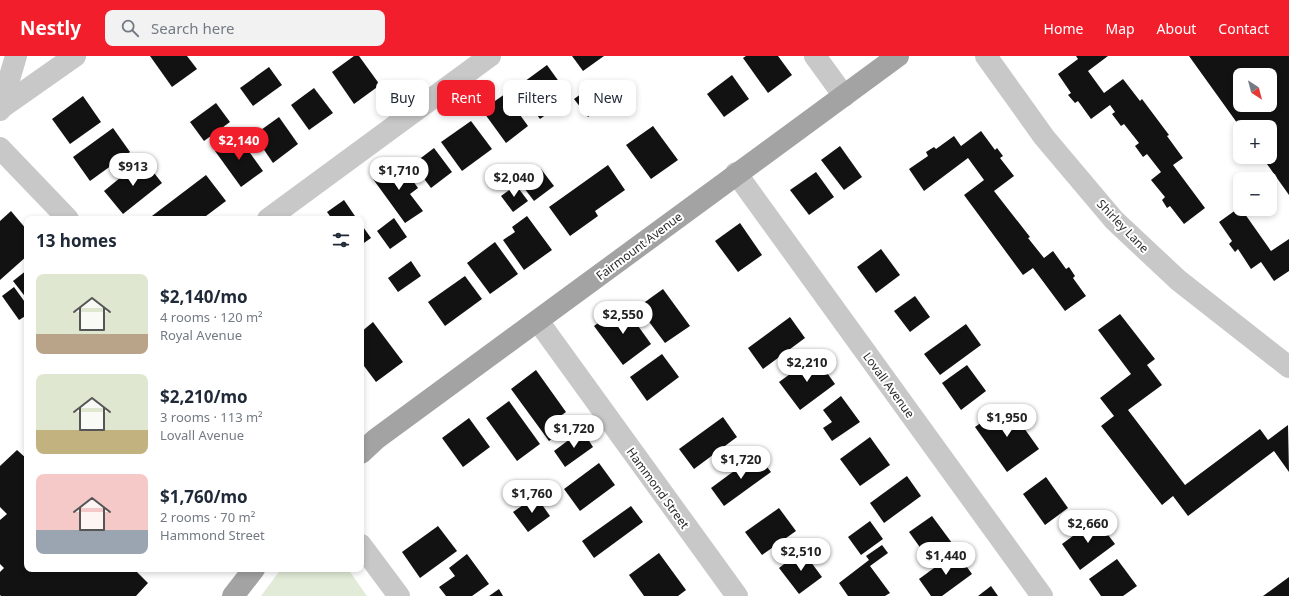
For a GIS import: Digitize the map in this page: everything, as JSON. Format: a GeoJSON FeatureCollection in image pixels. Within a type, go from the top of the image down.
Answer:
{"type":"FeatureCollection","features":[{"type":"Feature","properties":{"kind":"main road","name":"Fairmount Avenue"},"geometry":{"type":"LineString","coordinates":[[364,450],[376,439],[538,322],[736,173],[898,56]]}},
{"type":"Feature","properties":{"kind":"main road"},"geometry":{"type":"LineString","coordinates":[[234,596],[252,572]]}},
{"type":"Feature","properties":{"kind":"street"},"geometry":{"type":"LineString","coordinates":[[0,109],[16,56]]}},
{"type":"Feature","properties":{"kind":"street"},"geometry":{"type":"LineString","coordinates":[[0,109],[75,56]]}},
{"type":"Feature","properties":{"kind":"street"},"geometry":{"type":"LineString","coordinates":[[272,216],[490,56]]}},
{"type":"Feature","properties":{"kind":"street"},"geometry":{"type":"LineString","coordinates":[[815,56],[844,96]]}},
{"type":"Feature","properties":{"kind":"street","name":"Shirley Lane"},"geometry":{"type":"LineString","coordinates":[[986,56],[1044,137],[1114,220],[1178,280],[1289,366]]}},
{"type":"Feature","properties":{"kind":"street"},"geometry":{"type":"LineString","coordinates":[[0,148],[65,216]]}},
{"type":"Feature","properties":{"kind":"street","name":"Lovall Avenue"},"geometry":{"type":"LineString","coordinates":[[736,173],[1042,596]]}},
{"type":"Feature","properties":{"kind":"street","name":"Hammond Street"},"geometry":{"type":"LineString","coordinates":[[538,322],[737,596]]}},
{"type":"Feature","properties":{"kind":"street"},"geometry":{"type":"LineString","coordinates":[[364,549],[398,596]]}},
{"type":"Feature","properties":{"kind":"green space"},"geometry":{"type":"Polygon","coordinates":[[[279,572],[350,572],[367,596],[261,596],[279,572]]]}},
{"type":"Feature","properties":{"kind":"building"},"geometry":{"type":"Polygon","coordinates":[[[150,56],[187,56],[197,69],[172,87],[150,56]]]}},
{"type":"Feature","properties":{"kind":"building"},"geometry":{"type":"Polygon","coordinates":[[[354,56],[359,56],[376,80],[376,88],[354,104],[332,72],[354,56]]]}},
{"type":"Feature","properties":{"kind":"building"},"geometry":{"type":"Polygon","coordinates":[[[572,56],[604,56],[583,71],[572,56]]]}},
{"type":"Feature","properties":{"kind":"building"},"geometry":{"type":"Polygon","coordinates":[[[746,56],[778,56],[792,75],[768,93],[743,58],[746,56]]]}},
{"type":"Feature","properties":{"kind":"building"},"geometry":{"type":"Polygon","coordinates":[[[1076,56],[1108,56],[1088,71],[1104,93],[1123,79],[1140,101],[1142,99],[1169,135],[1167,136],[1183,158],[1173,165],[1205,208],[1184,224],[1170,206],[1167,208],[1162,200],[1165,197],[1151,180],[1161,172],[1147,154],[1143,157],[1135,146],[1139,143],[1124,124],[1121,126],[1112,114],[1115,112],[1110,105],[1091,119],[1078,101],[1075,103],[1068,95],[1071,93],[1058,74],[1078,59],[1076,56]]]}},
{"type":"Feature","properties":{"kind":"building"},"geometry":{"type":"Polygon","coordinates":[[[1189,56],[1289,56],[1289,195],[1277,178],[1277,172],[1273,172],[1267,164],[1277,164],[1277,120],[1235,120],[1189,56]]]}},
{"type":"Feature","properties":{"kind":"building"},"geometry":{"type":"Polygon","coordinates":[[[547,65],[558,80],[527,80],[547,65]]]}},
{"type":"Feature","properties":{"kind":"building"},"geometry":{"type":"Polygon","coordinates":[[[269,67],[282,85],[253,106],[240,88],[269,67]]]}},
{"type":"Feature","properties":{"kind":"building"},"geometry":{"type":"Polygon","coordinates":[[[732,75],[749,99],[724,117],[707,94],[732,75]]]}},
{"type":"Feature","properties":{"kind":"building"},"geometry":{"type":"Polygon","coordinates":[[[314,88],[333,113],[309,130],[291,105],[314,88]]]}},
{"type":"Feature","properties":{"kind":"building"},"geometry":{"type":"Polygon","coordinates":[[[503,95],[503,116],[521,116],[528,126],[506,143],[486,116],[495,116],[495,101],[503,95]]]}},
{"type":"Feature","properties":{"kind":"building"},"geometry":{"type":"Polygon","coordinates":[[[579,95],[579,105],[574,99],[579,95]]]}},
{"type":"Feature","properties":{"kind":"building"},"geometry":{"type":"Polygon","coordinates":[[[83,96],[101,122],[70,144],[52,119],[83,96]]]}},
{"type":"Feature","properties":{"kind":"building"},"geometry":{"type":"Polygon","coordinates":[[[216,103],[230,122],[204,141],[190,122],[216,103]]]}},
{"type":"Feature","properties":{"kind":"building"},"geometry":{"type":"Polygon","coordinates":[[[279,117],[298,144],[273,163],[254,135],[279,117]]]}},
{"type":"Feature","properties":{"kind":"building"},"geometry":{"type":"Polygon","coordinates":[[[471,121],[492,149],[462,171],[441,142],[471,121]]]}},
{"type":"Feature","properties":{"kind":"building"},"geometry":{"type":"Polygon","coordinates":[[[653,126],[678,160],[651,179],[626,145],[653,126]]]}},
{"type":"Feature","properties":{"kind":"building"},"geometry":{"type":"Polygon","coordinates":[[[113,128],[130,152],[90,181],[73,157],[113,128]]]}},
{"type":"Feature","properties":{"kind":"building"},"geometry":{"type":"Polygon","coordinates":[[[981,131],[995,150],[997,148],[1003,156],[1000,158],[1014,176],[994,191],[1030,237],[1028,238],[1044,258],[1053,251],[1066,269],[1069,267],[1075,276],[1073,278],[1086,296],[1065,311],[1033,268],[1023,275],[964,195],[984,180],[968,158],[924,191],[909,169],[928,156],[926,152],[934,147],[936,149],[954,136],[961,146],[981,131]]]}},
{"type":"Feature","properties":{"kind":"building"},"geometry":{"type":"Polygon","coordinates":[[[237,135],[263,171],[241,187],[215,151],[237,135]]]}},
{"type":"Feature","properties":{"kind":"building"},"geometry":{"type":"Polygon","coordinates":[[[840,146],[862,177],[844,190],[821,160],[840,146]]]}},
{"type":"Feature","properties":{"kind":"building"},"geometry":{"type":"Polygon","coordinates":[[[434,148],[452,172],[431,188],[413,164],[434,148]]]}},
{"type":"Feature","properties":{"kind":"building"},"geometry":{"type":"Polygon","coordinates":[[[143,159],[162,183],[123,214],[104,191],[143,159]]]}},
{"type":"Feature","properties":{"kind":"building"},"geometry":{"type":"Polygon","coordinates":[[[398,160],[418,188],[410,194],[423,211],[405,223],[373,179],[398,160]]]}},
{"type":"Feature","properties":{"kind":"building"},"geometry":{"type":"Polygon","coordinates":[[[608,165],[625,190],[595,211],[598,216],[570,236],[549,207],[608,165]]]}},
{"type":"Feature","properties":{"kind":"building"},"geometry":{"type":"Polygon","coordinates":[[[541,169],[554,186],[534,201],[521,184],[541,169]]]}},
{"type":"Feature","properties":{"kind":"building"},"geometry":{"type":"Polygon","coordinates":[[[816,172],[834,197],[809,215],[790,190],[816,172]]]}},
{"type":"Feature","properties":{"kind":"building"},"geometry":{"type":"Polygon","coordinates":[[[206,175],[226,201],[206,216],[152,216],[206,175]]]}},
{"type":"Feature","properties":{"kind":"building"},"geometry":{"type":"Polygon","coordinates":[[[516,185],[528,201],[513,212],[501,196],[516,185]]]}},
{"type":"Feature","properties":{"kind":"building"},"geometry":{"type":"Polygon","coordinates":[[[344,200],[355,216],[330,216],[327,212],[344,200]]]}},
{"type":"Feature","properties":{"kind":"building"},"geometry":{"type":"Polygon","coordinates":[[[11,211],[24,226],[24,259],[0,280],[0,221],[11,211]]]}},
{"type":"Feature","properties":{"kind":"building"},"geometry":{"type":"Polygon","coordinates":[[[1233,212],[1233,216],[1246,216],[1271,251],[1289,239],[1289,271],[1274,281],[1261,262],[1251,269],[1238,249],[1235,252],[1229,244],[1232,241],[1219,222],[1233,212]]]}},
{"type":"Feature","properties":{"kind":"building"},"geometry":{"type":"Polygon","coordinates":[[[527,216],[552,250],[524,270],[503,240],[515,232],[512,227],[527,216]]]}},
{"type":"Feature","properties":{"kind":"building"},"geometry":{"type":"Polygon","coordinates":[[[394,218],[407,237],[390,249],[377,231],[394,218]]]}},
{"type":"Feature","properties":{"kind":"building"},"geometry":{"type":"Polygon","coordinates":[[[740,223],[762,255],[738,272],[715,241],[740,223]]]}},
{"type":"Feature","properties":{"kind":"building"},"geometry":{"type":"Polygon","coordinates":[[[364,228],[371,238],[364,243],[364,228]]]}},
{"type":"Feature","properties":{"kind":"building"},"geometry":{"type":"Polygon","coordinates":[[[495,242],[518,274],[490,294],[467,263],[495,242]]]}},
{"type":"Feature","properties":{"kind":"building"},"geometry":{"type":"Polygon","coordinates":[[[881,249],[900,275],[876,293],[857,267],[881,249]]]}},
{"type":"Feature","properties":{"kind":"building"},"geometry":{"type":"Polygon","coordinates":[[[411,261],[421,276],[398,292],[388,278],[411,261]]]}},
{"type":"Feature","properties":{"kind":"building"},"geometry":{"type":"Polygon","coordinates":[[[24,272],[24,295],[13,281],[24,272]]]}},
{"type":"Feature","properties":{"kind":"building"},"geometry":{"type":"Polygon","coordinates":[[[465,276],[482,299],[445,326],[428,302],[465,276]]]}},
{"type":"Feature","properties":{"kind":"building"},"geometry":{"type":"Polygon","coordinates":[[[14,287],[24,301],[24,317],[19,320],[2,296],[14,287]]]}},
{"type":"Feature","properties":{"kind":"building"},"geometry":{"type":"Polygon","coordinates":[[[663,289],[690,326],[665,343],[638,307],[663,289]]]}},
{"type":"Feature","properties":{"kind":"building"},"geometry":{"type":"Polygon","coordinates":[[[915,296],[930,317],[910,332],[894,311],[915,296]]]}},
{"type":"Feature","properties":{"kind":"building"},"geometry":{"type":"Polygon","coordinates":[[[623,305],[651,344],[623,365],[594,326],[623,305]]]}},
{"type":"Feature","properties":{"kind":"building"},"geometry":{"type":"Polygon","coordinates":[[[1120,314],[1155,359],[1147,365],[1162,385],[1128,410],[1185,485],[1260,429],[1268,440],[1288,425],[1289,472],[1274,451],[1188,516],[1173,496],[1162,505],[1101,426],[1114,416],[1100,398],[1131,374],[1098,330],[1120,314]]]}},
{"type":"Feature","properties":{"kind":"building"},"geometry":{"type":"Polygon","coordinates":[[[790,317],[805,338],[763,369],[748,348],[790,317]]]}},
{"type":"Feature","properties":{"kind":"building"},"geometry":{"type":"Polygon","coordinates":[[[373,322],[403,362],[376,382],[364,366],[364,330],[373,322]]]}},
{"type":"Feature","properties":{"kind":"building"},"geometry":{"type":"Polygon","coordinates":[[[966,324],[981,345],[940,375],[924,354],[966,324]]]}},
{"type":"Feature","properties":{"kind":"building"},"geometry":{"type":"Polygon","coordinates":[[[662,354],[679,377],[647,401],[630,377],[662,354]]]}},
{"type":"Feature","properties":{"kind":"building"},"geometry":{"type":"Polygon","coordinates":[[[815,356],[835,384],[800,410],[779,382],[815,356]]]}},
{"type":"Feature","properties":{"kind":"building"},"geometry":{"type":"Polygon","coordinates":[[[967,365],[986,391],[961,410],[942,383],[967,365]]]}},
{"type":"Feature","properties":{"kind":"building"},"geometry":{"type":"Polygon","coordinates":[[[536,370],[566,412],[559,417],[567,428],[549,441],[511,389],[536,370]]]}},
{"type":"Feature","properties":{"kind":"building"},"geometry":{"type":"Polygon","coordinates":[[[841,396],[860,422],[832,441],[823,428],[832,422],[823,410],[841,396]]]}},
{"type":"Feature","properties":{"kind":"building"},"geometry":{"type":"Polygon","coordinates":[[[509,401],[540,444],[517,461],[486,418],[509,401]]]}},
{"type":"Feature","properties":{"kind":"building"},"geometry":{"type":"Polygon","coordinates":[[[1007,404],[1039,449],[1007,472],[975,427],[1007,404]]]}},
{"type":"Feature","properties":{"kind":"building"},"geometry":{"type":"Polygon","coordinates":[[[723,417],[737,437],[694,469],[679,449],[723,417]]]}},
{"type":"Feature","properties":{"kind":"building"},"geometry":{"type":"Polygon","coordinates":[[[469,418],[490,447],[463,467],[442,438],[469,418]]]}},
{"type":"Feature","properties":{"kind":"building"},"geometry":{"type":"Polygon","coordinates":[[[582,430],[593,447],[565,467],[554,451],[582,430]]]}},
{"type":"Feature","properties":{"kind":"building"},"geometry":{"type":"Polygon","coordinates":[[[870,437],[890,465],[860,486],[840,459],[870,437]]]}},
{"type":"Feature","properties":{"kind":"building"},"geometry":{"type":"Polygon","coordinates":[[[17,450],[24,456],[24,572],[137,572],[148,583],[136,596],[1,596],[0,572],[4,568],[0,564],[0,520],[7,514],[0,507],[0,466],[17,450]]]}},
{"type":"Feature","properties":{"kind":"building"},"geometry":{"type":"Polygon","coordinates":[[[757,454],[771,472],[724,506],[711,488],[757,454]]]}},
{"type":"Feature","properties":{"kind":"building"},"geometry":{"type":"Polygon","coordinates":[[[599,463],[615,485],[580,511],[564,489],[599,463]]]}},
{"type":"Feature","properties":{"kind":"building"},"geometry":{"type":"Polygon","coordinates":[[[907,476],[921,496],[884,523],[870,503],[907,476]]]}},
{"type":"Feature","properties":{"kind":"building"},"geometry":{"type":"Polygon","coordinates":[[[1046,477],[1068,508],[1045,525],[1023,494],[1046,477]]]}},
{"type":"Feature","properties":{"kind":"building"},"geometry":{"type":"Polygon","coordinates":[[[536,496],[550,516],[528,532],[513,512],[536,496]]]}},
{"type":"Feature","properties":{"kind":"building"},"geometry":{"type":"Polygon","coordinates":[[[631,506],[643,522],[594,558],[582,541],[631,506]]]}},
{"type":"Feature","properties":{"kind":"building"},"geometry":{"type":"Polygon","coordinates":[[[779,508],[796,531],[762,555],[745,532],[779,508]]]}},
{"type":"Feature","properties":{"kind":"building"},"geometry":{"type":"Polygon","coordinates":[[[932,516],[952,543],[929,560],[909,532],[932,516]]]}},
{"type":"Feature","properties":{"kind":"building"},"geometry":{"type":"Polygon","coordinates":[[[1096,519],[1115,544],[1080,570],[1062,544],[1096,519]]]}},
{"type":"Feature","properties":{"kind":"building"},"geometry":{"type":"Polygon","coordinates":[[[870,521],[883,539],[861,555],[848,537],[870,521]]]}},
{"type":"Feature","properties":{"kind":"building"},"geometry":{"type":"Polygon","coordinates":[[[438,526],[457,551],[420,578],[402,552],[438,526]]]}},
{"type":"Feature","properties":{"kind":"building"},"geometry":{"type":"Polygon","coordinates":[[[882,545],[888,553],[870,566],[890,593],[885,596],[848,596],[839,583],[869,560],[866,556],[882,545]]]}},
{"type":"Feature","properties":{"kind":"building"},"geometry":{"type":"Polygon","coordinates":[[[802,550],[822,577],[799,594],[779,568],[802,550]]]}},
{"type":"Feature","properties":{"kind":"building"},"geometry":{"type":"Polygon","coordinates":[[[956,552],[972,574],[942,596],[931,596],[919,579],[956,552]]]}},
{"type":"Feature","properties":{"kind":"building"},"geometry":{"type":"Polygon","coordinates":[[[659,553],[686,590],[678,596],[644,596],[629,575],[659,553]]]}},
{"type":"Feature","properties":{"kind":"building"},"geometry":{"type":"Polygon","coordinates":[[[467,554],[489,584],[472,596],[446,596],[439,587],[455,576],[449,568],[467,554]]]}},
{"type":"Feature","properties":{"kind":"building"},"geometry":{"type":"Polygon","coordinates":[[[1117,559],[1137,586],[1123,596],[1101,596],[1089,579],[1117,559]]]}},
{"type":"Feature","properties":{"kind":"building"},"geometry":{"type":"Polygon","coordinates":[[[1289,577],[1289,596],[1263,596],[1289,577]]]}},
{"type":"Feature","properties":{"kind":"building"},"geometry":{"type":"Polygon","coordinates":[[[991,586],[998,596],[978,596],[991,586]]]}},
{"type":"Feature","properties":{"kind":"building"},"geometry":{"type":"Polygon","coordinates":[[[499,589],[503,596],[489,596],[499,589]]]}}]}
